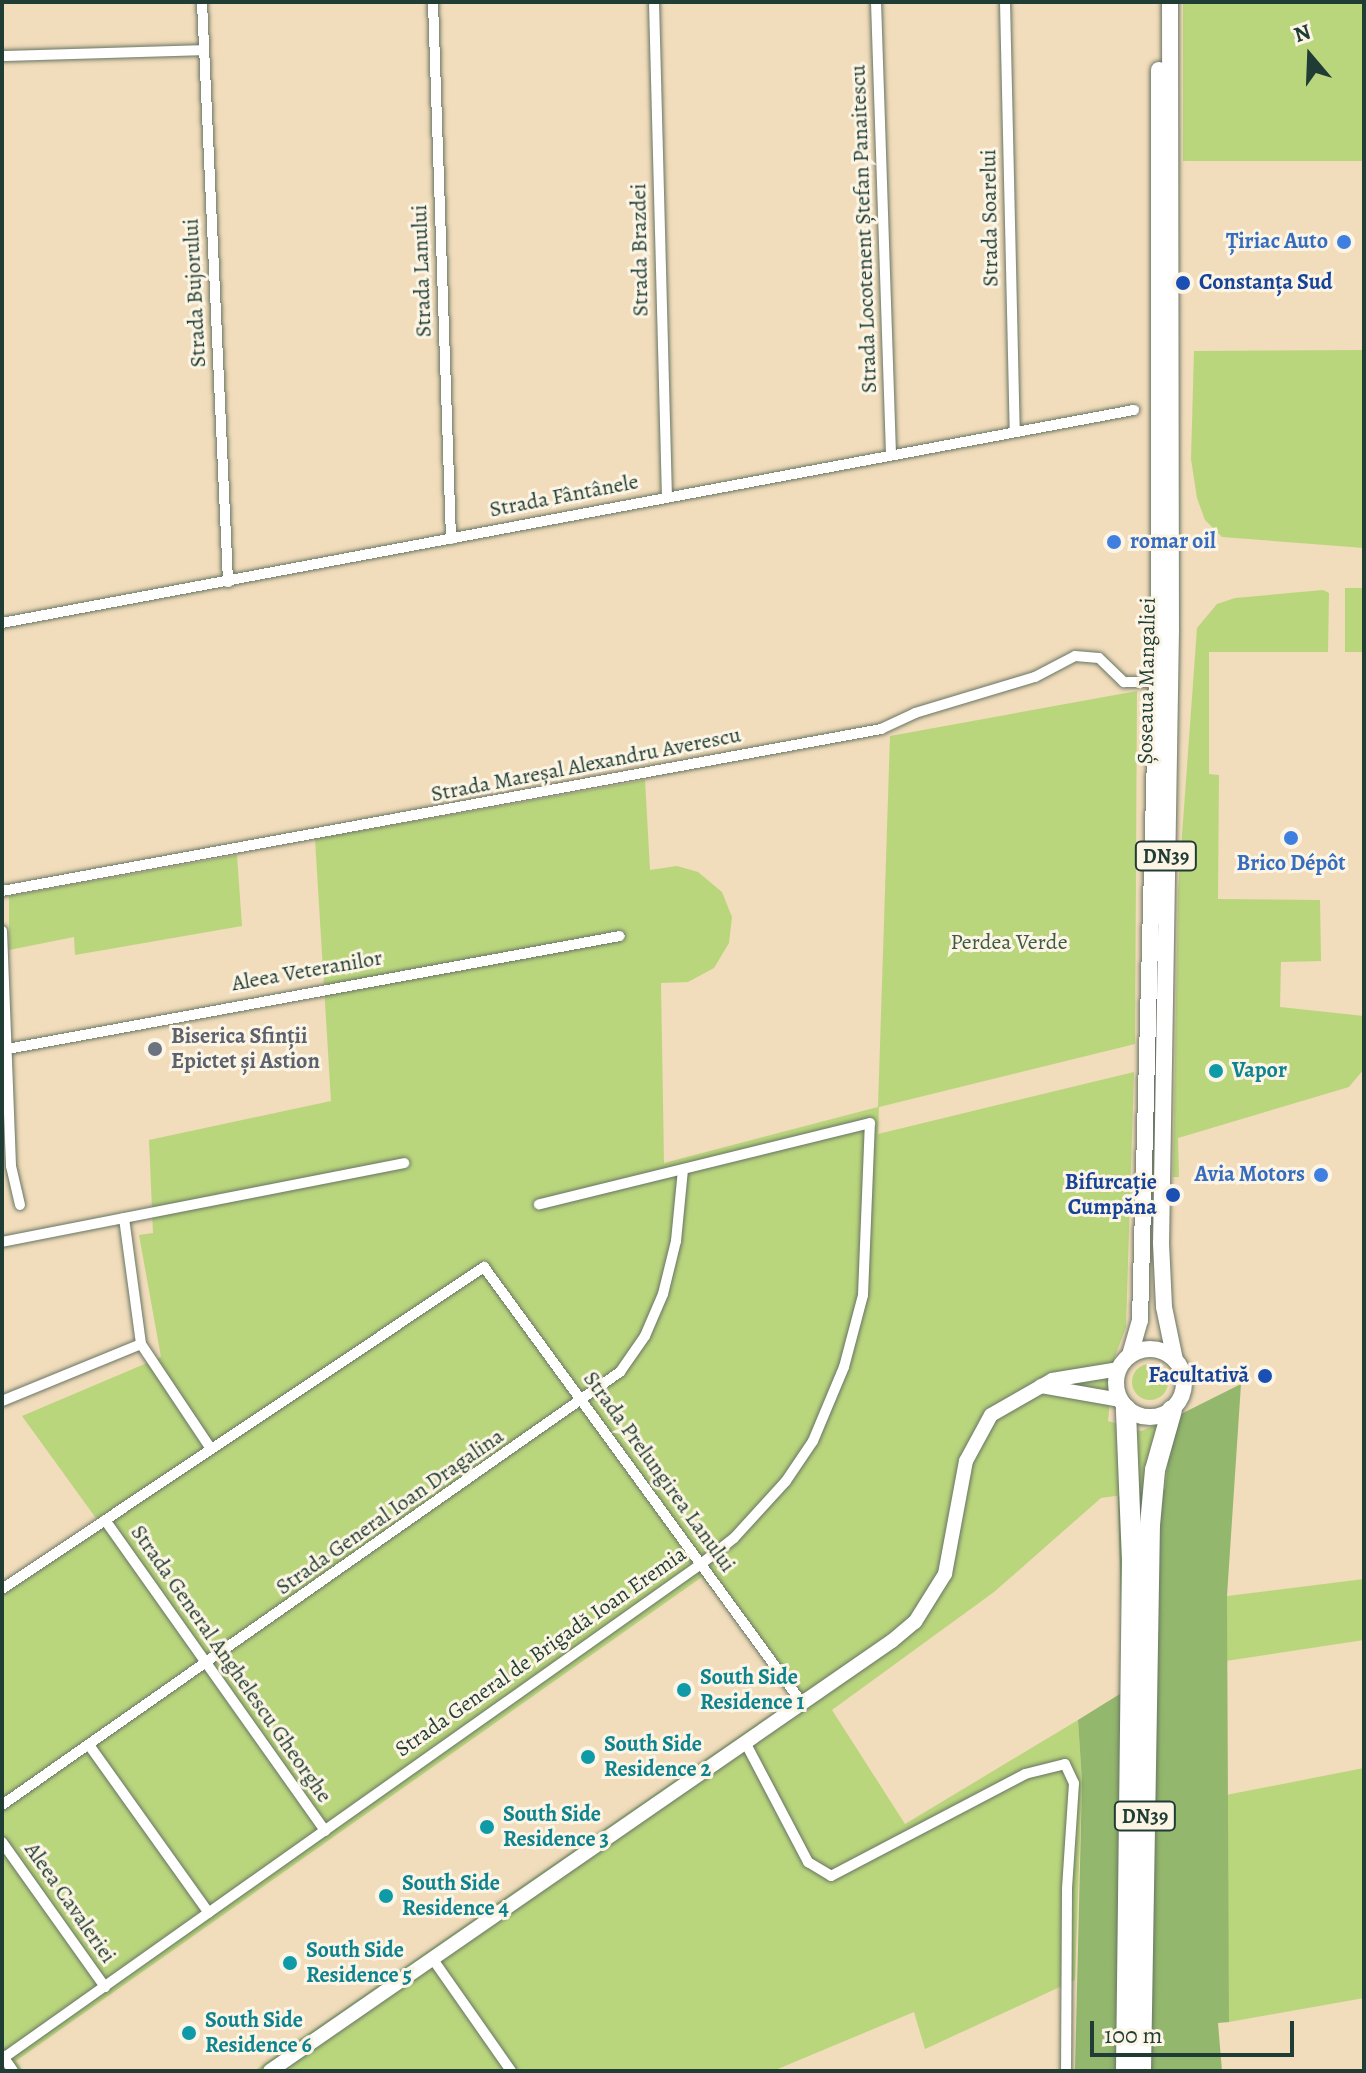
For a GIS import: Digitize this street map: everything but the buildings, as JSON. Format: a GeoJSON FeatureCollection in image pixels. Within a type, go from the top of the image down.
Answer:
{"type":"FeatureCollection","features":[{"type":"Feature","properties":{"kind":"highway","name":"DN39"},"geometry":{"type":"LineString","coordinates":[[1123,1404],[1132,1561],[1126,2071]]}},
{"type":"Feature","properties":{"kind":"highway","name":"DN39"},"geometry":{"type":"LineString","coordinates":[[1141,2071],[1150,1525],[1155,1470],[1172,1410]]}},
{"type":"Feature","properties":{"kind":"main road","name":"Șoseaua Mangaliei"},"geometry":{"type":"LineString","coordinates":[[1130,1355],[1140,1320],[1157,682],[1159,2]]}},
{"type":"Feature","properties":{"kind":"main road","name":"Șoseaua Mangaliei"},"geometry":{"type":"LineString","coordinates":[[1170,2],[1171,630],[1161,1243],[1164,1307],[1175,1360]]}},
{"type":"Feature","properties":{"kind":"main road"},"geometry":{"type":"LineString","coordinates":[[1130,1355],[1159,1350],[1175,1360]]}},
{"type":"Feature","properties":{"kind":"main road","name":"DN39"},"geometry":{"type":"LineString","coordinates":[[1123,1404],[1119,1369],[1130,1355]]}},
{"type":"Feature","properties":{"kind":"main road","name":"DN39"},"geometry":{"type":"LineString","coordinates":[[1172,1410],[1185,1384],[1175,1360]]}},
{"type":"Feature","properties":{"kind":"main road"},"geometry":{"type":"LineString","coordinates":[[270,2071],[915,1622],[945,1574],[973,1442],[1004,1404],[1041,1386],[1119,1369]]}},
{"type":"Feature","properties":{"kind":"main road"},"geometry":{"type":"LineString","coordinates":[[1041,1386],[1123,1404],[1146,1418],[1172,1410]]}},
{"type":"Feature","properties":{"kind":"street","name":"Strada Bujorului"},"geometry":{"type":"LineString","coordinates":[[202,2],[228,582]]}},
{"type":"Feature","properties":{"kind":"street","name":"Strada Lanului"},"geometry":{"type":"LineString","coordinates":[[433,2],[451,539]]}},
{"type":"Feature","properties":{"kind":"street","name":"Strada Brazdei"},"geometry":{"type":"LineString","coordinates":[[654,2],[667,496]]}},
{"type":"Feature","properties":{"kind":"street","name":"Strada Locotenent Ștefan Panaitescu"},"geometry":{"type":"LineString","coordinates":[[876,2],[891,455]]}},
{"type":"Feature","properties":{"kind":"street","name":"Strada Soarelui"},"geometry":{"type":"LineString","coordinates":[[1005,2],[1015,432]]}},
{"type":"Feature","properties":{"kind":"street"},"geometry":{"type":"LineString","coordinates":[[2,56],[203,50]]}},
{"type":"Feature","properties":{"kind":"street","name":"Strada Fântânele"},"geometry":{"type":"LineString","coordinates":[[2,623],[1134,410]]}},
{"type":"Feature","properties":{"kind":"street","name":"Strada Mareșal Alexandru Averescu"},"geometry":{"type":"LineString","coordinates":[[2,891],[881,729],[915,713],[1035,677],[1075,656],[1099,658],[1124,682],[1157,682]]}},
{"type":"Feature","properties":{"kind":"street"},"geometry":{"type":"LineString","coordinates":[[2,931],[4,1049],[11,1166],[20,1205]]}},
{"type":"Feature","properties":{"kind":"street","name":"Aleea Veteranilor"},"geometry":{"type":"LineString","coordinates":[[4,1049],[620,936]]}},
{"type":"Feature","properties":{"kind":"street","name":"Strada General de Brigadă Ioan Eremia"},"geometry":{"type":"LineString","coordinates":[[3,2058],[701,1564],[734,1538],[786,1481],[813,1441],[844,1367],[863,1295],[870,1123],[683,1170]]}},
{"type":"Feature","properties":{"kind":"street"},"geometry":{"type":"LineString","coordinates":[[2,1242],[404,1163]]}},
{"type":"Feature","properties":{"kind":"street"},"geometry":{"type":"LineString","coordinates":[[539,1204],[683,1170]]}},
{"type":"Feature","properties":{"kind":"street","name":"Strada General Ioan Dragalina"},"geometry":{"type":"LineString","coordinates":[[2,1805],[583,1403],[620,1372],[654,1316],[674,1253],[683,1170]]}},
{"type":"Feature","properties":{"kind":"street"},"geometry":{"type":"LineString","coordinates":[[2,1589],[211,1449],[141,1344],[124,1218]]}},
{"type":"Feature","properties":{"kind":"street","name":"Strada Prelungirea Lanului"},"geometry":{"type":"LineString","coordinates":[[211,1449],[484,1267],[802,1703]]}},
{"type":"Feature","properties":{"kind":"street"},"geometry":{"type":"LineString","coordinates":[[2,1401],[141,1344]]}},
{"type":"Feature","properties":{"kind":"street","name":"Strada General Anghelescu Gheorghe"},"geometry":{"type":"LineString","coordinates":[[105,1520],[325,1831]]}},
{"type":"Feature","properties":{"kind":"street"},"geometry":{"type":"LineString","coordinates":[[745,1742],[808,1862],[831,1876],[1025,1774],[1065,1764],[1074,1783],[1067,1889],[1066,2071]]}},
{"type":"Feature","properties":{"kind":"street"},"geometry":{"type":"LineString","coordinates":[[89,1745],[209,1913]]}},
{"type":"Feature","properties":{"kind":"street","name":"Aleea Cavaleriei"},"geometry":{"type":"LineString","coordinates":[[2,1842],[105,1987]]}},
{"type":"Feature","properties":{"kind":"street"},"geometry":{"type":"LineString","coordinates":[[432,1958],[511,2070]]}},
{"type":"Feature","properties":{"kind":"street"},"geometry":{"type":"LineString","coordinates":[[3,2058],[13,2071]]}},
{"type":"Feature","properties":{"kind":"green space"},"geometry":{"type":"Polygon","coordinates":[[[1183,2],[1364,2],[1364,161],[1183,161],[1183,2]]]}},
{"type":"Feature","properties":{"kind":"green space"},"geometry":{"type":"Polygon","coordinates":[[[1364,350],[1364,548],[1222,537],[1205,520],[1197,498],[1191,459],[1194,351],[1364,350]]]}},
{"type":"Feature","properties":{"kind":"green space"},"geometry":{"type":"Polygon","coordinates":[[[1345,588],[1364,588],[1364,652],[1345,652],[1345,588]]]}},
{"type":"Feature","properties":{"kind":"green space"},"geometry":{"type":"Polygon","coordinates":[[[1323,590],[1329,593],[1328,652],[1209,652],[1209,774],[1219,775],[1218,899],[1320,900],[1321,961],[1281,962],[1280,1007],[1364,1016],[1364,1069],[1349,1087],[1178,1138],[1179,1177],[1173,1177],[1178,891],[1197,628],[1217,604],[1235,598],[1323,590]]]}},
{"type":"Feature","properties":{"kind":"green space","name":"Perdea Verde"},"geometry":{"type":"Polygon","coordinates":[[[1137,691],[1135,1044],[879,1107],[878,1134],[1134,1072],[1126,1327],[1114,1359],[1108,1421],[1141,1431],[1173,1418],[1165,1489],[1101,1498],[994,1592],[832,1710],[905,1824],[1078,1720],[1082,1782],[1075,1980],[925,2049],[914,2012],[773,2071],[254,2071],[797,1696],[702,1577],[16,2061],[23,2071],[2,2071],[2,1586],[98,1521],[22,1416],[161,1357],[139,1235],[153,1233],[149,1140],[331,1101],[315,839],[645,780],[650,870],[677,866],[698,872],[722,892],[732,917],[729,943],[714,968],[688,982],[661,983],[664,1163],[878,1107],[890,736],[1137,691]]]}},
{"type":"Feature","properties":{"kind":"green space"},"geometry":{"type":"Polygon","coordinates":[[[237,855],[242,926],[75,955],[74,937],[9,950],[9,896],[237,855]]]}},
{"type":"Feature","properties":{"kind":"green space"},"geometry":{"type":"Polygon","coordinates":[[[1150,1364],[1163,1369],[1168,1382],[1163,1395],[1150,1400],[1137,1395],[1132,1382],[1137,1369],[1150,1364]]]}},
{"type":"Feature","properties":{"kind":"green space"},"geometry":{"type":"Polygon","coordinates":[[[1241,1384],[1227,1596],[1229,2022],[1218,2023],[1222,2071],[1075,2071],[1082,1782],[1078,1720],[1123,1692],[1118,1496],[1165,1489],[1173,1418],[1241,1384]]]}},
{"type":"Feature","properties":{"kind":"green space"},"geometry":{"type":"Polygon","coordinates":[[[1364,1579],[1364,1640],[1226,1661],[1227,1596],[1364,1579]]]}},
{"type":"Feature","properties":{"kind":"green space"},"geometry":{"type":"Polygon","coordinates":[[[1364,1768],[1364,1998],[1229,2022],[1226,1795],[1364,1768]]]}},
{"type":"Feature","properties":{"kind":"place","name":"Țiriac Auto"},"geometry":{"type":"Point","coordinates":[1344,242]}},
{"type":"Feature","properties":{"kind":"place","name":"Constanța Sud"},"geometry":{"type":"Point","coordinates":[1183,283]}},
{"type":"Feature","properties":{"kind":"place","name":"romar oil"},"geometry":{"type":"Point","coordinates":[1114,542]}},
{"type":"Feature","properties":{"kind":"place","name":"Brico Dépôt"},"geometry":{"type":"Point","coordinates":[1291,838]}},
{"type":"Feature","properties":{"kind":"place","name":"Biserica Sfinții Epictet și Astion"},"geometry":{"type":"Point","coordinates":[155,1049]}},
{"type":"Feature","properties":{"kind":"place","name":"Vapor"},"geometry":{"type":"Point","coordinates":[1216,1071]}},
{"type":"Feature","properties":{"kind":"place","name":"Avia Motors"},"geometry":{"type":"Point","coordinates":[1321,1175]}},
{"type":"Feature","properties":{"kind":"place","name":"Bifurcație Cumpăna"},"geometry":{"type":"Point","coordinates":[1173,1195]}},
{"type":"Feature","properties":{"kind":"place","name":"Facultativă"},"geometry":{"type":"Point","coordinates":[1265,1376]}},
{"type":"Feature","properties":{"kind":"place","name":"South Side Residence 1"},"geometry":{"type":"Point","coordinates":[684,1690]}},
{"type":"Feature","properties":{"kind":"place","name":"South Side Residence 2"},"geometry":{"type":"Point","coordinates":[588,1757]}},
{"type":"Feature","properties":{"kind":"place","name":"South Side Residence 3"},"geometry":{"type":"Point","coordinates":[487,1827]}},
{"type":"Feature","properties":{"kind":"place","name":"South Side Residence 4"},"geometry":{"type":"Point","coordinates":[386,1896]}},
{"type":"Feature","properties":{"kind":"place","name":"South Side Residence 5"},"geometry":{"type":"Point","coordinates":[290,1963]}},
{"type":"Feature","properties":{"kind":"place","name":"South Side Residence 6"},"geometry":{"type":"Point","coordinates":[189,2033]}}]}
